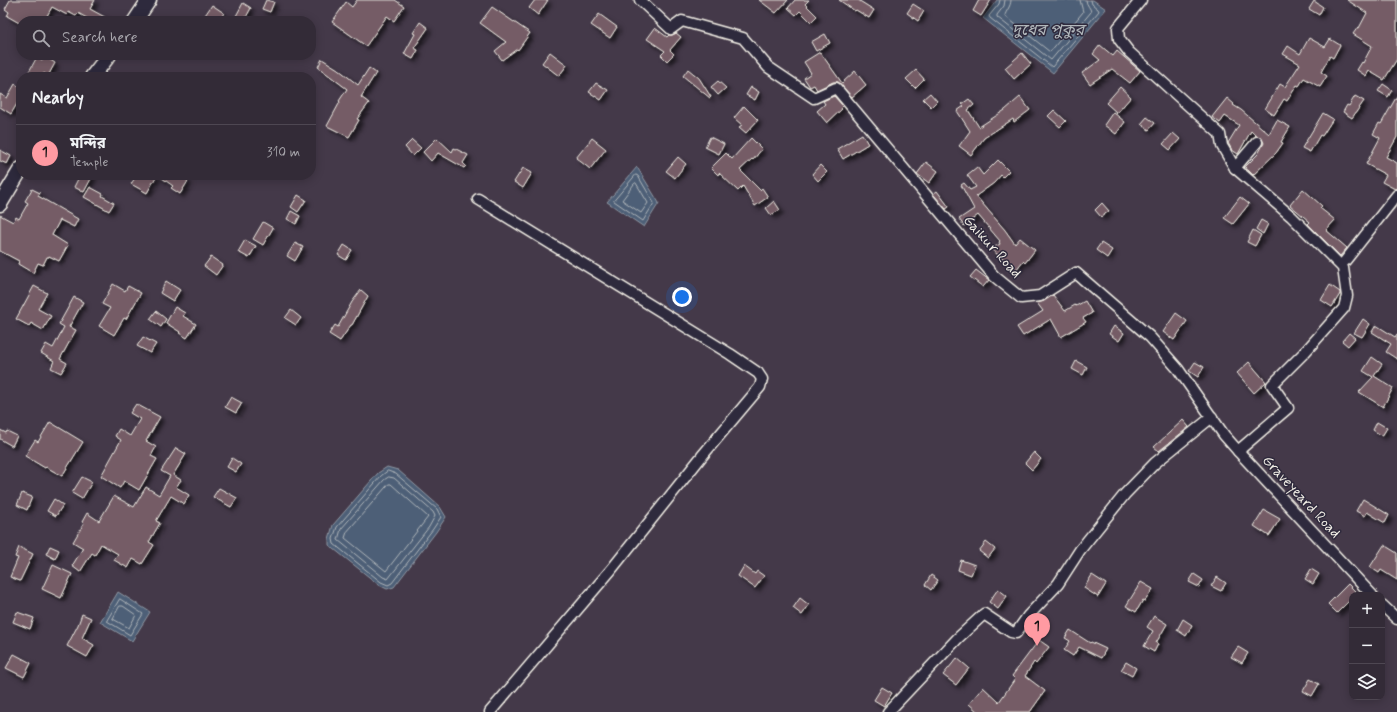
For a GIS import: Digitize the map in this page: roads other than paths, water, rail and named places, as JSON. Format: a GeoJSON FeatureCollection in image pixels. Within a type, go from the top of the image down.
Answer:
{"type":"FeatureCollection","features":[{"type":"Feature","properties":{"kind":"main road"},"geometry":{"type":"LineString","coordinates":[[138,16],[149,0]]}},
{"type":"Feature","properties":{"kind":"main road"},"geometry":{"type":"LineString","coordinates":[[96,72],[105,60]]}},
{"type":"Feature","properties":{"kind":"main road"},"geometry":{"type":"LineString","coordinates":[[0,204],[16,177]]}},
{"type":"Feature","properties":{"kind":"street","name":"Gaikur Road"},"geometry":{"type":"LineString","coordinates":[[640,0],[670,29],[682,21],[743,38],[768,67],[814,98],[836,88],[994,276],[1007,288],[1021,298],[1040,296],[1076,273],[1150,337],[1178,369],[1212,417]]}},
{"type":"Feature","properties":{"kind":"street"},"geometry":{"type":"LineString","coordinates":[[1141,0],[1118,28],[1119,39],[1129,52],[1220,134],[1222,146],[1235,168],[1291,216],[1342,268],[1347,296],[1344,308],[1305,352],[1272,385],[1288,408],[1238,451]]}},
{"type":"Feature","properties":{"kind":"street"},"geometry":{"type":"LineString","coordinates":[[1235,168],[1257,142]]}},
{"type":"Feature","properties":{"kind":"street"},"geometry":{"type":"LineString","coordinates":[[1345,261],[1397,195]]}},
{"type":"Feature","properties":{"kind":"street"},"geometry":{"type":"LineString","coordinates":[[478,200],[730,354],[758,373],[762,379],[760,387],[702,456],[611,570],[490,712]]}},
{"type":"Feature","properties":{"kind":"street"},"geometry":{"type":"LineString","coordinates":[[888,712],[947,649],[984,614],[1011,632],[1016,633],[1028,616],[1058,584],[1080,550],[1125,494],[1155,463],[1212,417]]}},
{"type":"Feature","properties":{"kind":"street","name":"Graveyeard Road"},"geometry":{"type":"LineString","coordinates":[[1212,417],[1224,435],[1238,451],[1369,592]]}},
{"type":"Feature","properties":{"kind":"street"},"geometry":{"type":"LineString","coordinates":[[1385,608],[1397,619]]}},
{"type":"Feature","properties":{"kind":"water","name":"দুধের পুকুর"},"geometry":{"type":"Polygon","coordinates":[[[997,0],[1093,0],[1106,9],[1053,73],[983,18],[997,0]]]}},
{"type":"Feature","properties":{"kind":"water"},"geometry":{"type":"Polygon","coordinates":[[[637,167],[659,203],[644,227],[607,202],[637,167]]]}},
{"type":"Feature","properties":{"kind":"water"},"geometry":{"type":"Polygon","coordinates":[[[387,467],[398,470],[440,507],[446,517],[394,587],[387,589],[379,585],[329,545],[329,539],[333,525],[378,473],[387,467]]]}},
{"type":"Feature","properties":{"kind":"water"},"geometry":{"type":"Polygon","coordinates":[[[118,592],[150,612],[132,641],[100,622],[118,592]]]}},
{"type":"Feature","properties":{"kind":"place","name":"মন্দির"},"geometry":{"type":"Point","coordinates":[1037,646]}}]}
